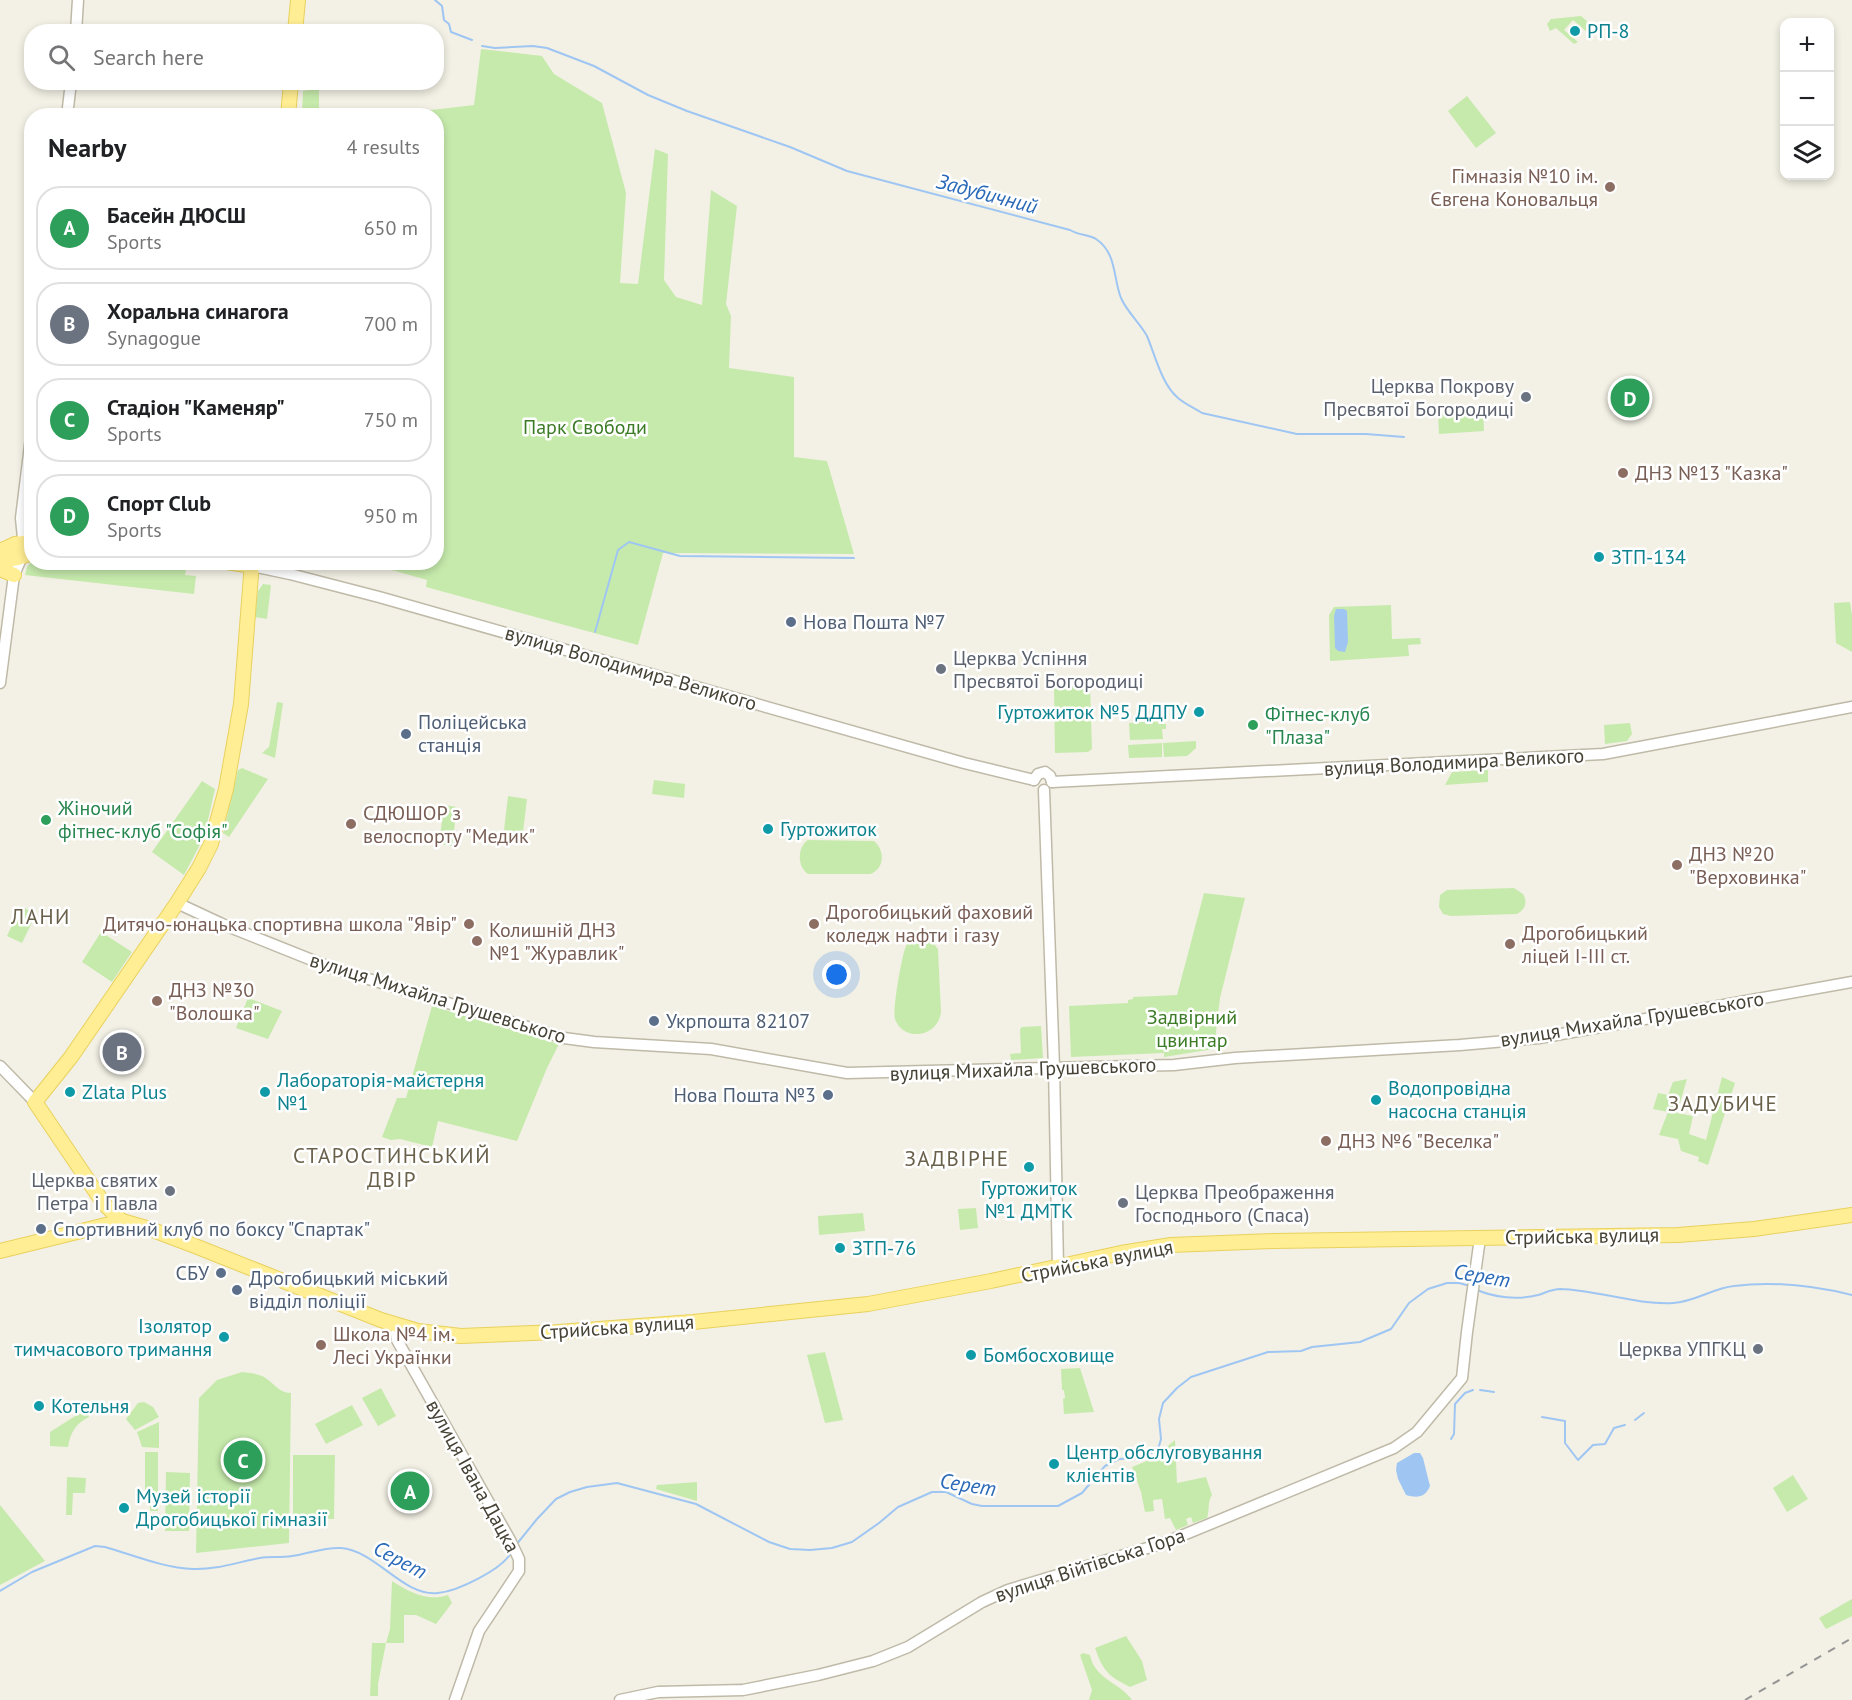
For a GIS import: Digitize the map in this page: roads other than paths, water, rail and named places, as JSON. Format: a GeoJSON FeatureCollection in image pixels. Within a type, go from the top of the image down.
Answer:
{"type":"FeatureCollection","features":[{"type":"Feature","properties":{"kind":"main road"},"geometry":{"type":"LineString","coordinates":[[296,24],[298,0]]}},
{"type":"Feature","properties":{"kind":"main road"},"geometry":{"type":"LineString","coordinates":[[289,108],[290,90]]}},
{"type":"Feature","properties":{"kind":"main road"},"geometry":{"type":"LineString","coordinates":[[14,574],[15,550]]}},
{"type":"Feature","properties":{"kind":"main road"},"geometry":{"type":"LineString","coordinates":[[0,1251],[122,1221],[103,1201],[35,1102],[73,1053],[177,903],[211,844],[226,789],[241,704],[252,570]]}},
{"type":"Feature","properties":{"kind":"main road","name":"Стрийська вулиця"},"geometry":{"type":"LineString","coordinates":[[122,1221],[195,1246],[381,1320],[401,1336],[418,1331],[471,1336],[558,1332],[780,1314],[914,1296],[1130,1251],[1178,1245],[1274,1241],[1694,1234],[1755,1229],[1852,1215]]}},
{"type":"Feature","properties":{"kind":"street"},"geometry":{"type":"LineString","coordinates":[[76,24],[78,0]]}},
{"type":"Feature","properties":{"kind":"street"},"geometry":{"type":"LineString","coordinates":[[69,108],[70,90]]}},
{"type":"Feature","properties":{"kind":"street"},"geometry":{"type":"LineString","coordinates":[[15,550],[24,494]]}},
{"type":"Feature","properties":{"kind":"street"},"geometry":{"type":"LineString","coordinates":[[15,550],[21,518]]}},
{"type":"Feature","properties":{"kind":"street","name":"вулиця Володимира Великого"},"geometry":{"type":"LineString","coordinates":[[275,570],[955,760],[1034,780]]}},
{"type":"Feature","properties":{"kind":"street"},"geometry":{"type":"LineString","coordinates":[[0,683],[14,574]]}},
{"type":"Feature","properties":{"kind":"street","name":"вулиця Володимира Великого"},"geometry":{"type":"LineString","coordinates":[[1048,786],[1603,754],[1852,707]]}},
{"type":"Feature","properties":{"kind":"street"},"geometry":{"type":"LineString","coordinates":[[1048,786],[1037,788],[1034,780],[1038,774],[1045,772],[1050,776],[1048,786],[1058,1267]]}},
{"type":"Feature","properties":{"kind":"street","name":"вулиця Михайла Грушевського"},"geometry":{"type":"LineString","coordinates":[[177,903],[222,924],[332,968],[569,1040],[711,1049],[847,1073],[1174,1065],[1235,1058],[1461,1045],[1539,1038],[1852,982]]}},
{"type":"Feature","properties":{"kind":"street"},"geometry":{"type":"LineString","coordinates":[[0,1066],[35,1102]]}},
{"type":"Feature","properties":{"kind":"street","name":"вулиця Війтівська Гора"},"geometry":{"type":"LineString","coordinates":[[620,1700],[658,1692],[743,1690],[818,1676],[890,1654],[915,1643],[982,1602],[1008,1590],[1164,1542],[1394,1448],[1417,1432],[1462,1378],[1480,1238]]}},
{"type":"Feature","properties":{"kind":"street","name":"вулиця Івана Дацка"},"geometry":{"type":"LineString","coordinates":[[401,1336],[517,1553],[520,1565],[519,1571],[478,1631],[455,1700]]}},
{"type":"Feature","properties":{"kind":"water"},"geometry":{"type":"Polygon","coordinates":[[[1336,609],[1347,611],[1348,642],[1345,652],[1335,648],[1334,616],[1336,609]]]}},
{"type":"Feature","properties":{"kind":"water"},"geometry":{"type":"Polygon","coordinates":[[[1414,1453],[1420,1453],[1423,1458],[1430,1486],[1426,1493],[1417,1497],[1406,1495],[1396,1470],[1397,1463],[1414,1453]]]}},
{"type":"Feature","properties":{"kind":"waterway","name":"Задубичний"},"geometry":{"type":"LineString","coordinates":[[435,0],[442,6],[444,20],[449,24],[451,32],[472,40]]}},
{"type":"Feature","properties":{"kind":"waterway","name":"Задубичний"},"geometry":{"type":"LineString","coordinates":[[482,46],[547,48],[594,66],[648,95],[687,111],[790,147],[847,171],[1070,230],[1096,239],[1108,251],[1121,298],[1147,336],[1168,386],[1184,402],[1202,413],[1297,434],[1366,434],[1404,437]]}},
{"type":"Feature","properties":{"kind":"waterway"},"geometry":{"type":"LineString","coordinates":[[595,632],[618,550],[629,542],[680,556],[854,558]]}},
{"type":"Feature","properties":{"kind":"waterway","name":"Серет"},"geometry":{"type":"LineString","coordinates":[[516,1545],[556,1499],[587,1487],[617,1483],[696,1504],[769,1542],[790,1549],[832,1548],[852,1542],[898,1507],[932,1492],[946,1492],[982,1506],[1058,1506],[1082,1493],[1105,1466],[1119,1459],[1140,1458],[1153,1452],[1159,1446],[1161,1439],[1159,1419],[1163,1403],[1191,1377],[1268,1352],[1301,1351],[1312,1347],[1360,1342],[1391,1329],[1409,1303],[1428,1289],[1447,1283],[1470,1286]]}},
{"type":"Feature","properties":{"kind":"waterway","name":"Серет"},"geometry":{"type":"LineString","coordinates":[[1475,1289],[1514,1298],[1530,1297],[1557,1289],[1574,1290],[1659,1303],[1681,1302],[1726,1287],[1763,1284],[1793,1285],[1852,1295]]}},
{"type":"Feature","properties":{"kind":"waterway"},"geometry":{"type":"LineString","coordinates":[[1451,1439],[1454,1434],[1455,1404],[1465,1393],[1473,1390]]}},
{"type":"Feature","properties":{"kind":"waterway"},"geometry":{"type":"LineString","coordinates":[[1480,1390],[1494,1392]]}},
{"type":"Feature","properties":{"kind":"waterway"},"geometry":{"type":"LineString","coordinates":[[1635,1420],[1644,1413]]}},
{"type":"Feature","properties":{"kind":"waterway"},"geometry":{"type":"LineString","coordinates":[[1542,1417],[1565,1421],[1565,1443],[1578,1460],[1593,1445],[1605,1444],[1614,1428],[1625,1425]]}},
{"type":"Feature","properties":{"kind":"waterway","name":"Серет"},"geometry":{"type":"LineString","coordinates":[[0,1591],[32,1572],[95,1546],[160,1564],[193,1569],[341,1548],[366,1557],[413,1588],[438,1593],[456,1588],[489,1573],[506,1560],[511,1553]]}},
{"type":"Feature","properties":{"kind":"railway"},"geometry":{"type":"LineString","coordinates":[[1745,1700],[1852,1638]]}},
{"type":"Feature","properties":{"kind":"place","name":"РП-8"},"geometry":{"type":"Point","coordinates":[1575,31]}},
{"type":"Feature","properties":{"kind":"place","name":"Гімназія №10 ім. Євгена Коновальця"},"geometry":{"type":"Point","coordinates":[1610,187]}},
{"type":"Feature","properties":{"kind":"place","name":"Церква Покрову Пресвятої Богородиці"},"geometry":{"type":"Point","coordinates":[1526,397]}},
{"type":"Feature","properties":{"kind":"place","name":"Спорт Club"},"geometry":{"type":"Point","coordinates":[1630,398]}},
{"type":"Feature","properties":{"kind":"place","name":"ДНЗ №13 \"Казка\""},"geometry":{"type":"Point","coordinates":[1623,473]}},
{"type":"Feature","properties":{"kind":"place","name":"ЗТП-134"},"geometry":{"type":"Point","coordinates":[1599,557]}},
{"type":"Feature","properties":{"kind":"place","name":"Нова Пошта №7"},"geometry":{"type":"Point","coordinates":[791,622]}},
{"type":"Feature","properties":{"kind":"place","name":"Церква Успіння Пресвятої Богородиці"},"geometry":{"type":"Point","coordinates":[941,669]}},
{"type":"Feature","properties":{"kind":"place","name":"Гуртожиток №5 ДДПУ"},"geometry":{"type":"Point","coordinates":[1199,712]}},
{"type":"Feature","properties":{"kind":"place","name":"Фітнес-клуб \"Плаза\""},"geometry":{"type":"Point","coordinates":[1253,725]}},
{"type":"Feature","properties":{"kind":"place","name":"Поліцейська станція"},"geometry":{"type":"Point","coordinates":[406,734]}},
{"type":"Feature","properties":{"kind":"place","name":"Жіночий фітнес-клуб \"Софія\""},"geometry":{"type":"Point","coordinates":[46,820]}},
{"type":"Feature","properties":{"kind":"place","name":"СДЮШОР з велоспорту \"Медик\""},"geometry":{"type":"Point","coordinates":[351,824]}},
{"type":"Feature","properties":{"kind":"place","name":"Гуртожиток"},"geometry":{"type":"Point","coordinates":[768,829]}},
{"type":"Feature","properties":{"kind":"place","name":"ДНЗ №20 \"Верховинка\""},"geometry":{"type":"Point","coordinates":[1677,865]}},
{"type":"Feature","properties":{"kind":"place","name":"Дитячо-юнацька спортивна школа \"Явір\""},"geometry":{"type":"Point","coordinates":[469,924]}},
{"type":"Feature","properties":{"kind":"place","name":"Дрогобицький фаховий коледж нафти і газу"},"geometry":{"type":"Point","coordinates":[814,924]}},
{"type":"Feature","properties":{"kind":"place","name":"Колишній ДНЗ №1 \"Журавлик\""},"geometry":{"type":"Point","coordinates":[477,941]}},
{"type":"Feature","properties":{"kind":"place","name":"Дрогобицький ліцей І-ІІІ ст."},"geometry":{"type":"Point","coordinates":[1510,944]}},
{"type":"Feature","properties":{"kind":"place","name":"ДНЗ №30 \"Волошка\""},"geometry":{"type":"Point","coordinates":[157,1001]}},
{"type":"Feature","properties":{"kind":"place","name":"Укрпошта 82107"},"geometry":{"type":"Point","coordinates":[654,1021]}},
{"type":"Feature","properties":{"kind":"place","name":"Хоральна синагога"},"geometry":{"type":"Point","coordinates":[122,1052]}},
{"type":"Feature","properties":{"kind":"place","name":"Zlata Plus"},"geometry":{"type":"Point","coordinates":[70,1092]}},
{"type":"Feature","properties":{"kind":"place","name":"Лабораторія-майстерня №1"},"geometry":{"type":"Point","coordinates":[265,1092]}},
{"type":"Feature","properties":{"kind":"place","name":"Нова Пошта №3"},"geometry":{"type":"Point","coordinates":[828,1095]}},
{"type":"Feature","properties":{"kind":"place","name":"Водопровідна насосна станція"},"geometry":{"type":"Point","coordinates":[1376,1100]}},
{"type":"Feature","properties":{"kind":"place","name":"ДНЗ №6 \"Веселка\""},"geometry":{"type":"Point","coordinates":[1326,1141]}},
{"type":"Feature","properties":{"kind":"place","name":"Гуртожиток №1 ДМТК"},"geometry":{"type":"Point","coordinates":[1029,1167]}},
{"type":"Feature","properties":{"kind":"place","name":"Церква святих Петра і Павла"},"geometry":{"type":"Point","coordinates":[170,1191]}},
{"type":"Feature","properties":{"kind":"place","name":"Церква Преображення Господнього (Спаса)"},"geometry":{"type":"Point","coordinates":[1123,1203]}},
{"type":"Feature","properties":{"kind":"place","name":"Спортивний клуб по боксу \"Спартак\""},"geometry":{"type":"Point","coordinates":[41,1229]}},
{"type":"Feature","properties":{"kind":"place","name":"ЗТП-76"},"geometry":{"type":"Point","coordinates":[840,1248]}},
{"type":"Feature","properties":{"kind":"place","name":"СБУ"},"geometry":{"type":"Point","coordinates":[221,1273]}},
{"type":"Feature","properties":{"kind":"place","name":"Дрогобицький міський відділ поліції"},"geometry":{"type":"Point","coordinates":[237,1290]}},
{"type":"Feature","properties":{"kind":"place","name":"Ізолятор тимчасового тримання"},"geometry":{"type":"Point","coordinates":[224,1337]}},
{"type":"Feature","properties":{"kind":"place","name":"Школа №4 ім. Лесі Українки"},"geometry":{"type":"Point","coordinates":[321,1345]}},
{"type":"Feature","properties":{"kind":"place","name":"Церква УПГКЦ"},"geometry":{"type":"Point","coordinates":[1758,1349]}},
{"type":"Feature","properties":{"kind":"place","name":"Бомбосховище"},"geometry":{"type":"Point","coordinates":[971,1355]}},
{"type":"Feature","properties":{"kind":"place","name":"Котельня"},"geometry":{"type":"Point","coordinates":[39,1406]}},
{"type":"Feature","properties":{"kind":"place","name":"Стадіон \"Каменяр\""},"geometry":{"type":"Point","coordinates":[243,1460]}},
{"type":"Feature","properties":{"kind":"place","name":"Центр обслуговування клієнтів"},"geometry":{"type":"Point","coordinates":[1054,1464]}},
{"type":"Feature","properties":{"kind":"place","name":"Басейн ДЮСШ"},"geometry":{"type":"Point","coordinates":[410,1491]}},
{"type":"Feature","properties":{"kind":"place","name":"Музей історії Дрогобицької гімназії"},"geometry":{"type":"Point","coordinates":[124,1508]}},
{"type":"Feature","properties":{"kind":"district","name":"ЛАНИ"},"geometry":{"type":"Point","coordinates":[41,917]}},
{"type":"Feature","properties":{"kind":"district","name":"ЗАДУБИЧЕ"},"geometry":{"type":"Point","coordinates":[1723,1104]}},
{"type":"Feature","properties":{"kind":"district","name":"ЗАДВІРНЕ"},"geometry":{"type":"Point","coordinates":[957,1159]}},
{"type":"Feature","properties":{"kind":"district","name":"СТАРОСТИНСЬКИЙ ДВІР"},"geometry":{"type":"Point","coordinates":[392,1168]}},
{"type":"Feature","properties":{"kind":"park label","name":"Парк Свободи"},"geometry":{"type":"Point","coordinates":[585,427]}},
{"type":"Feature","properties":{"kind":"park label","name":"Задвірний цвинтар"},"geometry":{"type":"Point","coordinates":[1192,1028]}}]}
